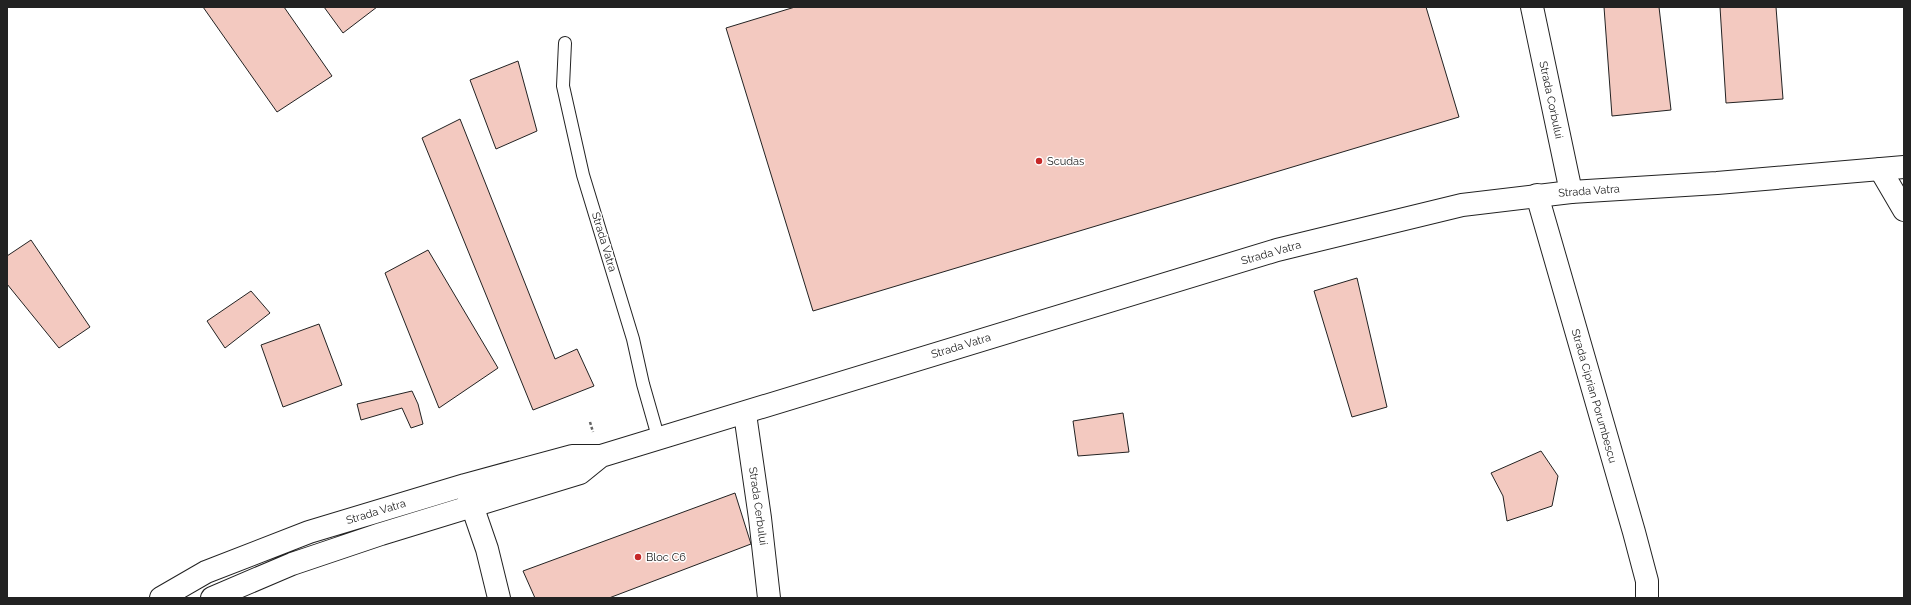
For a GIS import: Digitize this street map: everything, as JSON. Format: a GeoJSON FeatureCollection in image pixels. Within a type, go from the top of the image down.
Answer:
{"type":"FeatureCollection","features":[{"type":"Feature","properties":{"kind":"street","name":"Strada Corbului"},"geometry":{"type":"LineString","coordinates":[[1532,7],[1571,192]]}},
{"type":"Feature","properties":{"kind":"street","name":"Strada Vatra"},"geometry":{"type":"LineString","coordinates":[[161,598],[206,572],[308,532],[465,485],[572,456],[601,456],[659,440],[1277,250],[1462,204],[1571,192],[1717,183],[1904,168]]}},
{"type":"Feature","properties":{"kind":"street"},"geometry":{"type":"LineString","coordinates":[[1880,169],[1904,210]]}},
{"type":"Feature","properties":{"kind":"street","name":"Strada Ciprian Porumbescu"},"geometry":{"type":"LineString","coordinates":[[1537,195],[1634,532],[1647,581],[1647,598]]}},
{"type":"Feature","properties":{"kind":"street","name":"Strada Cerbului"},"geometry":{"type":"LineString","coordinates":[[745,414],[760,518],[768,598]]}},
{"type":"Feature","properties":{"kind":"street","name":"Strada Vatra"},"geometry":{"type":"LineString","coordinates":[[214,597],[292,564],[580,473],[601,456]]}},
{"type":"Feature","properties":{"kind":"street"},"geometry":{"type":"LineString","coordinates":[[465,485],[487,549],[499,598]]}},
{"type":"Feature","properties":{"kind":"street"},"geometry":{"type":"LineString","coordinates":[[284,542],[292,564]]}},
{"type":"Feature","properties":{"kind":"street"},"geometry":{"type":"LineString","coordinates":[[206,572],[214,597]]}},
{"type":"Feature","properties":{"kind":"lane","name":"Strada Vatra"},"geometry":{"type":"LineString","coordinates":[[565,43],[563,86],[582,168],[633,339],[643,384],[659,440]]}},
{"type":"Feature","properties":{"kind":"building"},"geometry":{"type":"Polygon","coordinates":[[[203,7],[284,7],[332,76],[277,112],[203,7]]]}},
{"type":"Feature","properties":{"kind":"building"},"geometry":{"type":"Polygon","coordinates":[[[324,7],[377,7],[343,33],[324,7]]]}},
{"type":"Feature","properties":{"kind":"building","name":"Scudas"},"geometry":{"type":"Polygon","coordinates":[[[795,7],[1426,7],[1459,117],[813,311],[726,28],[795,7]]]}},
{"type":"Feature","properties":{"kind":"building"},"geometry":{"type":"Polygon","coordinates":[[[1604,7],[1659,7],[1671,110],[1612,116],[1604,7]]]}},
{"type":"Feature","properties":{"kind":"building"},"geometry":{"type":"Polygon","coordinates":[[[1720,7],[1776,7],[1783,99],[1726,103],[1720,7]]]}},
{"type":"Feature","properties":{"kind":"building"},"geometry":{"type":"Polygon","coordinates":[[[518,61],[537,131],[496,149],[470,80],[518,61]]]}},
{"type":"Feature","properties":{"kind":"building"},"geometry":{"type":"Polygon","coordinates":[[[460,119],[555,359],[577,349],[594,386],[533,410],[422,138],[460,119]]]}},
{"type":"Feature","properties":{"kind":"building"},"geometry":{"type":"Polygon","coordinates":[[[31,240],[90,327],[59,348],[7,284],[7,256],[31,240]]]}},
{"type":"Feature","properties":{"kind":"building"},"geometry":{"type":"Polygon","coordinates":[[[428,250],[498,368],[439,408],[385,273],[428,250]]]}},
{"type":"Feature","properties":{"kind":"building"},"geometry":{"type":"Polygon","coordinates":[[[1357,278],[1387,407],[1352,417],[1314,291],[1357,278]]]}},
{"type":"Feature","properties":{"kind":"building"},"geometry":{"type":"Polygon","coordinates":[[[251,291],[270,313],[225,348],[207,321],[251,291]]]}},
{"type":"Feature","properties":{"kind":"building"},"geometry":{"type":"Polygon","coordinates":[[[319,324],[342,385],[283,407],[261,345],[319,324]]]}},
{"type":"Feature","properties":{"kind":"building"},"geometry":{"type":"Polygon","coordinates":[[[412,391],[418,404],[423,424],[411,428],[402,408],[361,420],[357,404],[412,391]]]}},
{"type":"Feature","properties":{"kind":"building"},"geometry":{"type":"Polygon","coordinates":[[[1123,413],[1129,452],[1078,456],[1073,421],[1123,413]]]}},
{"type":"Feature","properties":{"kind":"building"},"geometry":{"type":"Polygon","coordinates":[[[1541,451],[1558,476],[1552,506],[1507,521],[1503,496],[1491,473],[1541,451]]]}},
{"type":"Feature","properties":{"kind":"building","name":"Bloc C6"},"geometry":{"type":"Polygon","coordinates":[[[735,493],[751,544],[609,598],[535,598],[523,571],[735,493]]]}},
{"type":"Feature","properties":{"kind":"place","name":"Scudas"},"geometry":{"type":"Point","coordinates":[1039,161]}},
{"type":"Feature","properties":{"kind":"place","name":"Bloc C6"},"geometry":{"type":"Point","coordinates":[638,557]}}]}
